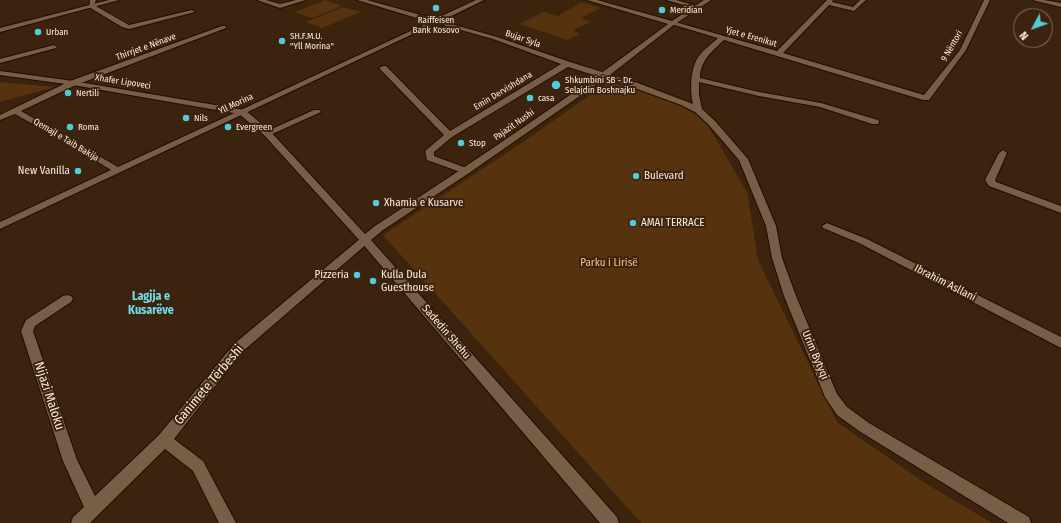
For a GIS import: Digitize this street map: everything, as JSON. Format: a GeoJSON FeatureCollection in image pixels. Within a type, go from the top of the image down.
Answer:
{"type":"FeatureCollection","features":[{"type":"Feature","properties":{"kind":"street"},"geometry":{"type":"LineString","coordinates":[[0,30],[92,3],[116,0]]}},
{"type":"Feature","properties":{"kind":"street"},"geometry":{"type":"LineString","coordinates":[[260,0],[280,6],[304,0]]}},
{"type":"Feature","properties":{"kind":"street","name":"Bujar Syla"},"geometry":{"type":"LineString","coordinates":[[360,0],[495,38],[567,64],[604,75]]}},
{"type":"Feature","properties":{"kind":"street","name":"Yll Morina"},"geometry":{"type":"LineString","coordinates":[[0,226],[481,0]]}},
{"type":"Feature","properties":{"kind":"street","name":"Yjet e Erenikut"},"geometry":{"type":"LineString","coordinates":[[590,0],[778,54],[829,1],[854,10],[863,0]]}},
{"type":"Feature","properties":{"kind":"street"},"geometry":{"type":"LineString","coordinates":[[669,0],[698,7]]}},
{"type":"Feature","properties":{"kind":"street","name":"Pajazit Nushi"},"geometry":{"type":"LineString","coordinates":[[365,240],[379,228],[466,172],[604,75],[673,23],[708,0]]}},
{"type":"Feature","properties":{"kind":"street","name":"9 Nëntori"},"geometry":{"type":"LineString","coordinates":[[778,54],[926,98],[950,70],[963,50],[987,0]]}},
{"type":"Feature","properties":{"kind":"street"},"geometry":{"type":"LineString","coordinates":[[1035,0],[1061,5]]}},
{"type":"Feature","properties":{"kind":"street"},"geometry":{"type":"LineString","coordinates":[[92,3],[124,26],[129,27],[192,12]]}},
{"type":"Feature","properties":{"kind":"street","name":"Thirrjet e Nënave"},"geometry":{"type":"LineString","coordinates":[[0,118],[73,83],[224,27]]}},
{"type":"Feature","properties":{"kind":"street"},"geometry":{"type":"LineString","coordinates":[[698,110],[695,95],[696,74],[702,57],[722,38]]}},
{"type":"Feature","properties":{"kind":"street"},"geometry":{"type":"LineString","coordinates":[[0,61],[54,47]]}},
{"type":"Feature","properties":{"kind":"street","name":"Emin Dervishdana"},"geometry":{"type":"LineString","coordinates":[[466,172],[430,158],[429,151],[449,135],[567,64]]}},
{"type":"Feature","properties":{"kind":"street"},"geometry":{"type":"LineString","coordinates":[[383,68],[449,135]]}},
{"type":"Feature","properties":{"kind":"street","name":"Xhafer Lipoveci"},"geometry":{"type":"LineString","coordinates":[[0,73],[73,83],[242,112]]}},
{"type":"Feature","properties":{"kind":"street","name":"Urim Bytyqi"},"geometry":{"type":"LineString","coordinates":[[604,75],[675,99],[698,110],[712,123],[743,159],[770,226],[777,258],[790,296],[832,397],[842,411],[864,427],[1023,523]]}},
{"type":"Feature","properties":{"kind":"street"},"geometry":{"type":"LineString","coordinates":[[696,79],[759,94],[821,105],[875,122]]}},
{"type":"Feature","properties":{"kind":"street","name":"Qemajl e Taib Bakija"},"geometry":{"type":"LineString","coordinates":[[14,110],[66,139],[118,171]]}},
{"type":"Feature","properties":{"kind":"street","name":"Sadedin Shehu"},"geometry":{"type":"LineString","coordinates":[[242,112],[268,133],[365,240],[611,523]]}},
{"type":"Feature","properties":{"kind":"street"},"geometry":{"type":"LineString","coordinates":[[268,133],[317,112]]}},
{"type":"Feature","properties":{"kind":"street"},"geometry":{"type":"LineString","coordinates":[[1003,153],[990,180],[992,184],[1061,210]]}},
{"type":"Feature","properties":{"kind":"street","name":"Ibrahim Asllani"},"geometry":{"type":"LineString","coordinates":[[827,226],[863,241],[1061,343]]}},
{"type":"Feature","properties":{"kind":"street","name":"Ganimete Tërbeshi"},"geometry":{"type":"LineString","coordinates":[[79,523],[164,440],[238,348],[365,240]]}},
{"type":"Feature","properties":{"kind":"street","name":"Nijazi Maloku"},"geometry":{"type":"LineString","coordinates":[[67,299],[30,323],[27,331],[70,462],[93,509]]}},
{"type":"Feature","properties":{"kind":"street"},"geometry":{"type":"LineString","coordinates":[[164,440],[198,466],[228,523]]}},
{"type":"Feature","properties":{"kind":"green space"},"geometry":{"type":"Polygon","coordinates":[[[325,0],[342,6],[312,18],[295,12],[325,0]]]}},
{"type":"Feature","properties":{"kind":"green space"},"geometry":{"type":"Polygon","coordinates":[[[581,2],[601,8],[581,18],[591,22],[573,30],[580,34],[568,40],[519,24],[544,12],[558,16],[581,2]]]}},
{"type":"Feature","properties":{"kind":"green space"},"geometry":{"type":"Polygon","coordinates":[[[343,7],[361,12],[322,28],[305,22],[343,7]]]}},
{"type":"Feature","properties":{"kind":"green space","name":"Parku i Lirisë"},"geometry":{"type":"Polygon","coordinates":[[[610,81],[660,94],[704,119],[747,192],[758,260],[837,422],[925,483],[992,523],[641,523],[383,235],[526,140],[610,81]]]}},
{"type":"Feature","properties":{"kind":"green space"},"geometry":{"type":"Polygon","coordinates":[[[0,82],[55,87],[0,102],[0,82]]]}},
{"type":"Feature","properties":{"kind":"place","name":"Raiffeisen Bank Kosovo"},"geometry":{"type":"Point","coordinates":[436,8]}},
{"type":"Feature","properties":{"kind":"place","name":"Meridian"},"geometry":{"type":"Point","coordinates":[662,10]}},
{"type":"Feature","properties":{"kind":"place","name":"Urban"},"geometry":{"type":"Point","coordinates":[38,32]}},
{"type":"Feature","properties":{"kind":"place","name":"SH.F.M.U. \"Yll Morina\""},"geometry":{"type":"Point","coordinates":[282,41]}},
{"type":"Feature","properties":{"kind":"place","name":"Shkumbini SB - Dr. Selajdin Boshnajku"},"geometry":{"type":"Point","coordinates":[556,85]}},
{"type":"Feature","properties":{"kind":"place","name":"Nertili"},"geometry":{"type":"Point","coordinates":[68,93]}},
{"type":"Feature","properties":{"kind":"place","name":"casa"},"geometry":{"type":"Point","coordinates":[530,98]}},
{"type":"Feature","properties":{"kind":"place","name":"Nils"},"geometry":{"type":"Point","coordinates":[186,118]}},
{"type":"Feature","properties":{"kind":"place","name":"Roma"},"geometry":{"type":"Point","coordinates":[70,127]}},
{"type":"Feature","properties":{"kind":"place","name":"Evergreen"},"geometry":{"type":"Point","coordinates":[228,127]}},
{"type":"Feature","properties":{"kind":"place","name":"Stop"},"geometry":{"type":"Point","coordinates":[461,143]}},
{"type":"Feature","properties":{"kind":"place","name":"New Vanilla"},"geometry":{"type":"Point","coordinates":[78,171]}},
{"type":"Feature","properties":{"kind":"place","name":"Bulevard"},"geometry":{"type":"Point","coordinates":[636,176]}},
{"type":"Feature","properties":{"kind":"place","name":"Xhamia e Kusarve"},"geometry":{"type":"Point","coordinates":[376,203]}},
{"type":"Feature","properties":{"kind":"place","name":"AMAI TERRACE"},"geometry":{"type":"Point","coordinates":[633,223]}},
{"type":"Feature","properties":{"kind":"place","name":"Pizzeria"},"geometry":{"type":"Point","coordinates":[357,275]}},
{"type":"Feature","properties":{"kind":"place","name":"Kulla Dula Guesthouse"},"geometry":{"type":"Point","coordinates":[373,281]}},
{"type":"Feature","properties":{"kind":"district","name":"Lagjja e Kusarëve"},"geometry":{"type":"Point","coordinates":[151,304]}}]}
